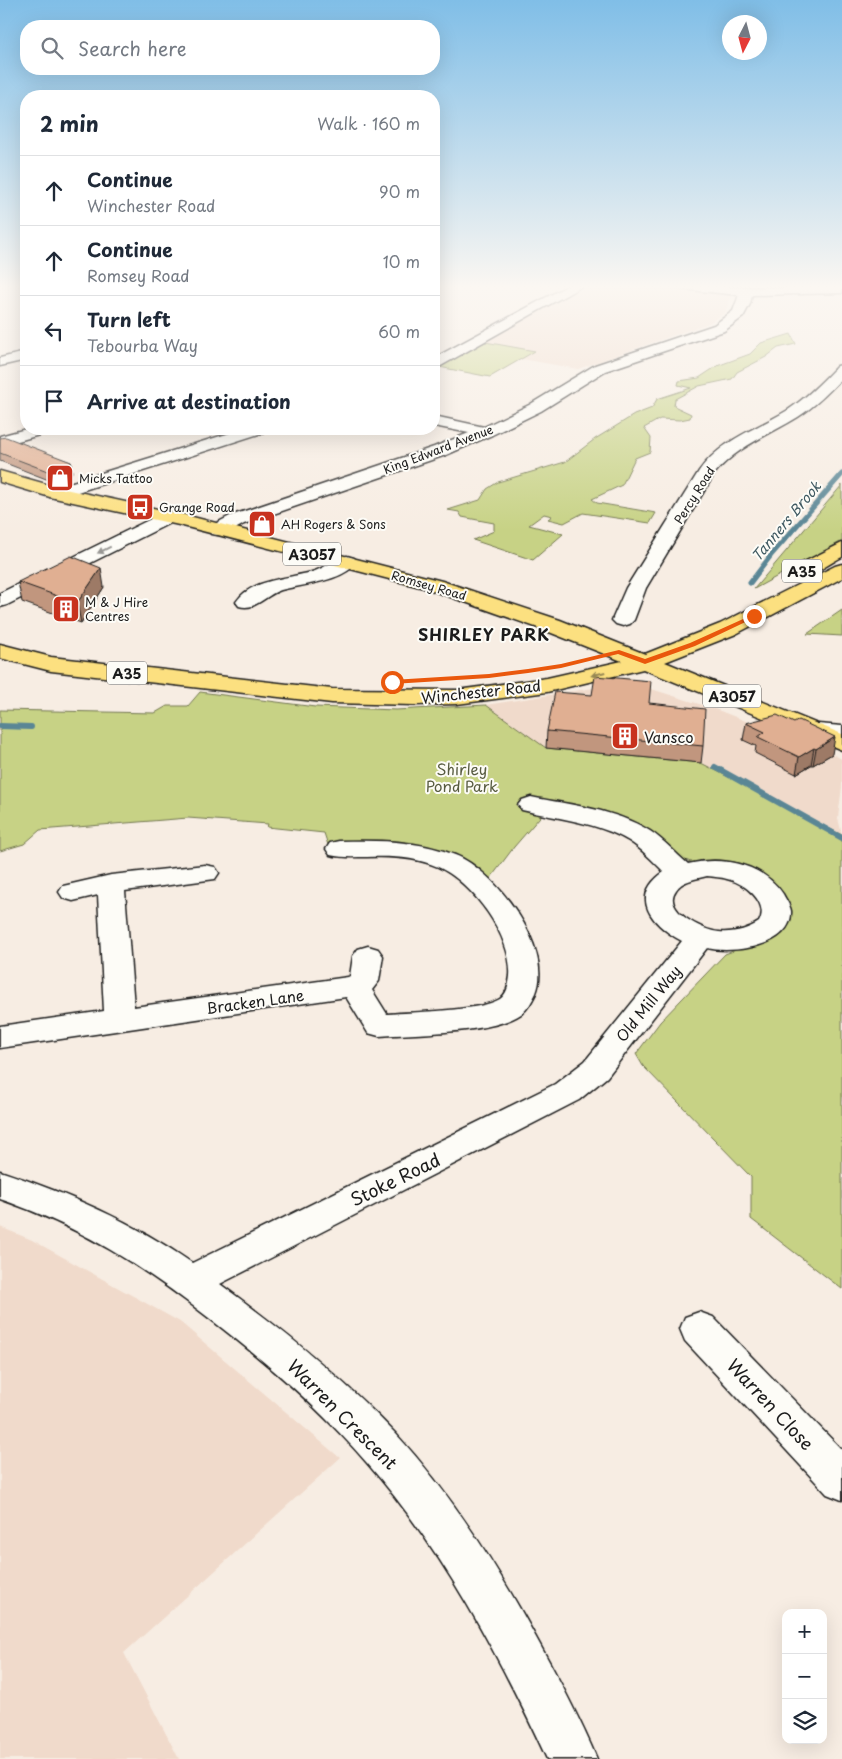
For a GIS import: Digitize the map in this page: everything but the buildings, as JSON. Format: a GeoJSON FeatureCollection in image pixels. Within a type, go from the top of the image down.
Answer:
{"type":"FeatureCollection","features":[{"type":"Feature","properties":{"kind":"main road","name":"Romsey Road"},"geometry":{"type":"LineString","coordinates":[[2,478],[56,493],[167,517],[435,585],[497,605],[645,662],[818,731],[842,743]]}},
{"type":"Feature","properties":{"kind":"main road","name":"A35"},"geometry":{"type":"LineString","coordinates":[[619,652],[693,627],[842,549]]}},
{"type":"Feature","properties":{"kind":"main road","name":"A35"},"geometry":{"type":"LineString","coordinates":[[645,662],[728,629],[842,570]]}},
{"type":"Feature","properties":{"kind":"main road","name":"Winchester Road"},"geometry":{"type":"LineString","coordinates":[[0,651],[52,664],[341,697],[457,697],[547,685],[645,662]]}},
{"type":"Feature","properties":{"kind":"main road","name":"Winchester Road"},"geometry":{"type":"LineString","coordinates":[[255,688],[489,676],[561,666],[619,652]]}},
{"type":"Feature","properties":{"kind":"street","name":"King Edward Avenue"},"geometry":{"type":"LineString","coordinates":[[218,530],[237,520],[440,451],[486,432],[535,408],[603,367]]}},
{"type":"Feature","properties":{"kind":"street","name":"Percy Road"},"geometry":{"type":"LineString","coordinates":[[648,618],[625,617],[636,588],[708,470],[718,458],[736,444],[802,407],[842,369]]}},
{"type":"Feature","properties":{"kind":"street"},"geometry":{"type":"LineString","coordinates":[[440,422],[486,432]]}},
{"type":"Feature","properties":{"kind":"street"},"geometry":{"type":"LineString","coordinates":[[0,441],[22,435]]}},
{"type":"Feature","properties":{"kind":"street"},"geometry":{"type":"LineString","coordinates":[[56,493],[240,435]]}},
{"type":"Feature","properties":{"kind":"street"},"geometry":{"type":"LineString","coordinates":[[0,601],[167,517]]}},
{"type":"Feature","properties":{"kind":"street"},"geometry":{"type":"LineString","coordinates":[[246,602],[272,586],[322,574],[347,562]]}},
{"type":"Feature","properties":{"kind":"street"},"geometry":{"type":"LineString","coordinates":[[818,731],[842,733]]}},
{"type":"Feature","properties":{"kind":"street"},"geometry":{"type":"LineString","coordinates":[[531,805],[599,820],[622,828],[640,837],[680,872]]}},
{"type":"Feature","properties":{"kind":"street"},"geometry":{"type":"LineString","coordinates":[[339,849],[393,848],[426,853],[463,868],[496,903],[516,935],[525,962],[525,981],[518,999],[505,1010],[490,1016],[378,1025],[354,986],[364,981],[368,956]]}},
{"type":"Feature","properties":{"kind":"street"},"geometry":{"type":"LineString","coordinates":[[707,868],[727,870],[746,876],[766,888],[775,901],[777,913],[775,921],[765,932],[754,937],[735,941],[719,942],[700,937],[672,924],[662,911],[659,903],[660,891],[668,880],[680,872],[707,868]]}},
{"type":"Feature","properties":{"kind":"street"},"geometry":{"type":"LineString","coordinates":[[73,892],[111,884],[205,873]]}},
{"type":"Feature","properties":{"kind":"street"},"geometry":{"type":"LineString","coordinates":[[111,884],[120,1020]]}},
{"type":"Feature","properties":{"kind":"street","name":"Old Mill Way"},"geometry":{"type":"LineString","coordinates":[[596,1069],[700,937]]}},
{"type":"Feature","properties":{"kind":"street","name":"Bracken Lane"},"geometry":{"type":"LineString","coordinates":[[0,1037],[354,986]]}},
{"type":"Feature","properties":{"kind":"street","name":"Stoke Road"},"geometry":{"type":"LineString","coordinates":[[189,1282],[546,1105],[567,1092],[596,1069]]}},
{"type":"Feature","properties":{"kind":"street","name":"Warren Crescent"},"geometry":{"type":"LineString","coordinates":[[0,1185],[27,1194],[126,1239],[189,1282],[286,1357],[331,1397],[382,1450],[427,1506],[473,1573],[519,1656],[572,1759]]}},
{"type":"Feature","properties":{"kind":"street","name":"Warren Close"},"geometry":{"type":"LineString","coordinates":[[700,1328],[842,1480]]}},
{"type":"Feature","properties":{"kind":"shaded area"},"geometry":{"type":"Polygon","coordinates":[[[440,367],[440,367],[508,367],[490,377],[440,367]]]}},
{"type":"Feature","properties":{"kind":"shaded area"},"geometry":{"type":"Polygon","coordinates":[[[606,686],[645,687],[715,709],[774,732],[796,736],[842,759],[842,786],[838,818],[842,835],[701,763],[546,748],[486,705],[606,686]]]}},
{"type":"Feature","properties":{"kind":"shaded area"},"geometry":{"type":"Polygon","coordinates":[[[0,1227],[32,1240],[180,1322],[340,1458],[124,1653],[179,1759],[0,1759],[0,1227]]]}},
{"type":"Feature","properties":{"kind":"green space"},"geometry":{"type":"Polygon","coordinates":[[[440,367],[440,367],[507,367],[490,377],[440,367]]]}},
{"type":"Feature","properties":{"kind":"green space"},"geometry":{"type":"Polygon","coordinates":[[[715,367],[746,367],[737,372],[732,379],[699,386],[675,399],[674,406],[691,414],[690,418],[680,420],[660,419],[644,428],[651,438],[650,452],[635,458],[622,485],[592,499],[597,503],[656,513],[650,523],[583,513],[564,523],[548,519],[552,516],[544,514],[529,525],[563,534],[533,560],[473,540],[494,531],[494,523],[462,517],[459,512],[448,510],[480,500],[487,489],[498,482],[565,462],[595,439],[634,415],[652,408],[657,399],[691,388],[678,385],[679,381],[699,378],[715,367]]]}},
{"type":"Feature","properties":{"kind":"green space"},"geometry":{"type":"Polygon","coordinates":[[[842,485],[842,541],[754,589],[842,485]]]}},
{"type":"Feature","properties":{"kind":"green space"},"geometry":{"type":"Polygon","coordinates":[[[842,610],[842,636],[807,634],[842,610]]]}},
{"type":"Feature","properties":{"kind":"green space","name":"Shirley Pond Park"},"geometry":{"type":"Polygon","coordinates":[[[200,692],[315,707],[396,710],[486,705],[546,748],[701,763],[842,835],[842,1289],[751,1219],[751,1177],[643,1066],[636,1054],[660,1022],[725,954],[747,946],[782,902],[552,803],[514,847],[487,883],[393,844],[328,845],[324,833],[267,827],[268,824],[188,818],[40,830],[24,844],[0,851],[0,710],[155,713],[167,706],[188,706],[200,692]]]}},
{"type":"Feature","properties":{"kind":"waterway","name":"Tanners Brook"},"geometry":{"type":"LineString","coordinates":[[750,583],[772,554],[842,474]]}},
{"type":"Feature","properties":{"kind":"waterway"},"geometry":{"type":"LineString","coordinates":[[0,726],[31,727]]}},
{"type":"Feature","properties":{"kind":"waterway","name":"Tanners Brook"},"geometry":{"type":"LineString","coordinates":[[715,767],[842,838]]}},
{"type":"Feature","properties":{"kind":"place","name":"Micks Tattoo"},"geometry":{"type":"Point","coordinates":[60,478]}},
{"type":"Feature","properties":{"kind":"place","name":"Grange Road"},"geometry":{"type":"Point","coordinates":[140,507]}},
{"type":"Feature","properties":{"kind":"place","name":"AH Rogers & Sons"},"geometry":{"type":"Point","coordinates":[262,524]}},
{"type":"Feature","properties":{"kind":"place","name":"M & J Hire Centres"},"geometry":{"type":"Point","coordinates":[66,609]}},
{"type":"Feature","properties":{"kind":"place","name":"Vansco"},"geometry":{"type":"Point","coordinates":[625,736]}},
{"type":"Feature","properties":{"kind":"district","name":"SHIRLEY PARK"},"geometry":{"type":"Point","coordinates":[484,634]}},
{"type":"Feature","properties":{"kind":"route"},"geometry":{"type":"LineString","coordinates":[[392,682],[489,676],[528,671],[561,666],[619,652],[645,662],[728,629],[754,616]]}}]}
